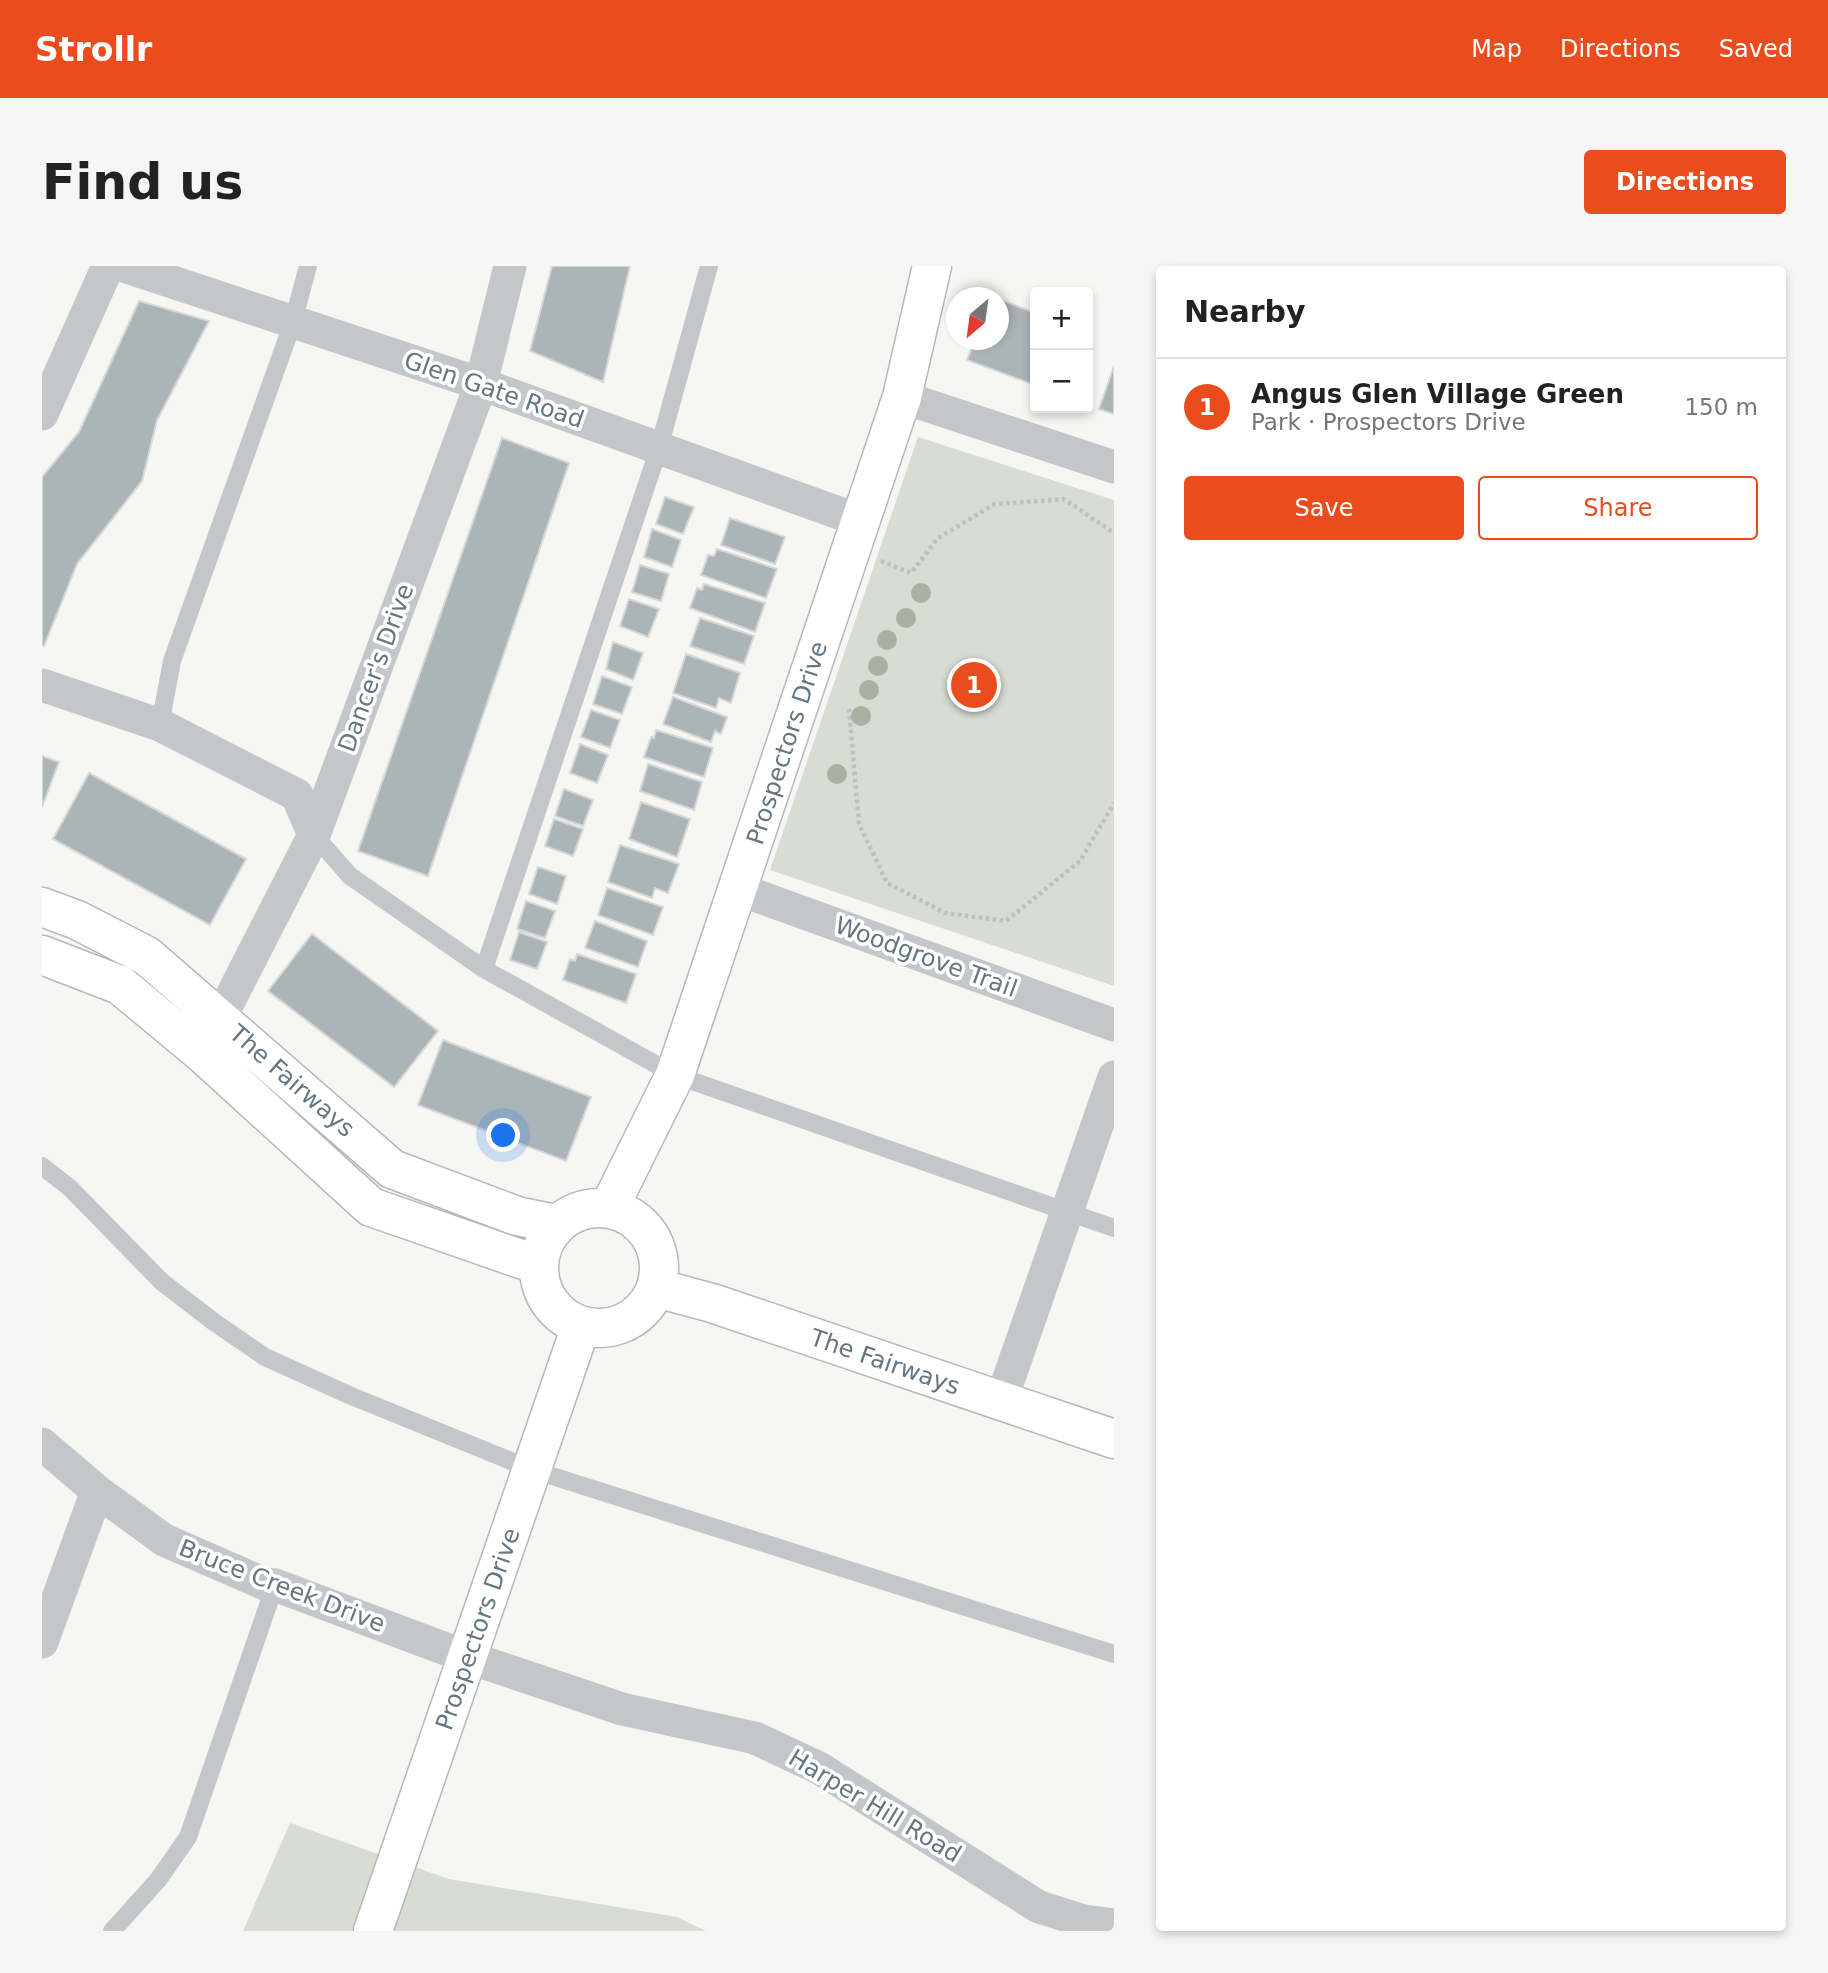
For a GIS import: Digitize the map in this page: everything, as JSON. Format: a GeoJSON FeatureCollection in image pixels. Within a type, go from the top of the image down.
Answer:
{"type":"FeatureCollection","features":[{"type":"Feature","properties":{"kind":"street"},"geometry":{"type":"LineString","coordinates":[[42,414],[108,266]]}},
{"type":"Feature","properties":{"kind":"street","name":"Glen Gate Road"},"geometry":{"type":"LineString","coordinates":[[124,266],[481,384],[861,521]]}},
{"type":"Feature","properties":{"kind":"street","name":"Dancer's Drive"},"geometry":{"type":"LineString","coordinates":[[202,1053],[222,1019],[314,835],[481,384],[510,266]]}},
{"type":"Feature","properties":{"kind":"street","name":"Prospectors Drive"},"geometry":{"type":"LineString","coordinates":[[609,1208],[675,1075],[902,397],[932,266]]}},
{"type":"Feature","properties":{"kind":"street"},"geometry":{"type":"LineString","coordinates":[[902,397],[1114,467]]}},
{"type":"Feature","properties":{"kind":"street"},"geometry":{"type":"LineString","coordinates":[[42,685],[160,725],[297,795],[314,835]]}},
{"type":"Feature","properties":{"kind":"street","name":"Woodgrove Trail"},"geometry":{"type":"LineString","coordinates":[[738,889],[1114,1025]]}},
{"type":"Feature","properties":{"kind":"street","name":"The Fairways"},"geometry":{"type":"LineString","coordinates":[[42,907],[77,920],[147,956],[392,1169],[517,1216],[556,1224]]}},
{"type":"Feature","properties":{"kind":"street","name":"The Fairways"},"geometry":{"type":"LineString","coordinates":[[42,955],[120,985],[202,1053],[371,1207],[538,1265]]}},
{"type":"Feature","properties":{"kind":"street"},"geometry":{"type":"LineString","coordinates":[[1001,1401],[1114,1077]]}},
{"type":"Feature","properties":{"kind":"street"},"geometry":{"type":"LineString","coordinates":[[590,1208],[609,1208],[635,1220],[654,1241],[660,1269],[656,1288],[643,1310],[630,1321],[615,1327],[598,1329],[582,1326],[558,1313],[542,1292],[538,1265],[544,1240],[556,1224],[572,1213],[590,1208]]}},
{"type":"Feature","properties":{"kind":"street","name":"The Fairways"},"geometry":{"type":"LineString","coordinates":[[656,1288],[712,1303],[1114,1438]]}},
{"type":"Feature","properties":{"kind":"street","name":"Prospectors Drive"},"geometry":{"type":"LineString","coordinates":[[373,1931],[582,1326]]}},
{"type":"Feature","properties":{"kind":"street","name":"Bruce Creek Drive"},"geometry":{"type":"LineString","coordinates":[[42,1444],[97,1491],[164,1540],[265,1584],[275,1585],[467,1657]]}},
{"type":"Feature","properties":{"kind":"street"},"geometry":{"type":"LineString","coordinates":[[42,1642],[97,1491]]}},
{"type":"Feature","properties":{"kind":"street","name":"Harper Hill Road"},"geometry":{"type":"LineString","coordinates":[[467,1657],[622,1709],[755,1738],[819,1768],[1039,1907],[1084,1921],[1114,1925]]}},
{"type":"Feature","properties":{"kind":"lane"},"geometry":{"type":"LineString","coordinates":[[160,725],[172,662],[293,322],[308,266]]}},
{"type":"Feature","properties":{"kind":"lane"},"geometry":{"type":"LineString","coordinates":[[484,969],[659,448],[709,266]]}},
{"type":"Feature","properties":{"kind":"lane"},"geometry":{"type":"LineString","coordinates":[[314,835],[350,877],[484,969],[675,1075],[1114,1228]]}},
{"type":"Feature","properties":{"kind":"lane"},"geometry":{"type":"LineString","coordinates":[[42,1166],[70,1188],[162,1282],[265,1357],[349,1395],[533,1470],[1114,1654]]}},
{"type":"Feature","properties":{"kind":"lane"},"geometry":{"type":"LineString","coordinates":[[112,1931],[158,1880],[188,1837],[275,1585]]}},
{"type":"Feature","properties":{"kind":"path"},"geometry":{"type":"LineString","coordinates":[[874,559],[911,573],[938,538],[996,504],[1064,499],[1114,533]]}},
{"type":"Feature","properties":{"kind":"path"},"geometry":{"type":"LineString","coordinates":[[849,709],[859,824],[881,871],[887,883],[945,913],[1006,921],[1080,861],[1114,803]]}},
{"type":"Feature","properties":{"kind":"shaded area"},"geometry":{"type":"Polygon","coordinates":[[[918,437],[1114,500],[1114,986],[770,870],[918,437]]]}},
{"type":"Feature","properties":{"kind":"shaded area"},"geometry":{"type":"Polygon","coordinates":[[[290,1823],[449,1879],[677,1917],[706,1931],[243,1931],[290,1823]]]}},
{"type":"Feature","properties":{"kind":"building"},"geometry":{"type":"Polygon","coordinates":[[[552,266],[630,266],[603,382],[530,351],[552,266]]]}},
{"type":"Feature","properties":{"kind":"building"},"geometry":{"type":"Polygon","coordinates":[[[139,301],[209,321],[157,420],[142,481],[77,564],[44,646],[42,477],[79,432],[139,301]]]}},
{"type":"Feature","properties":{"kind":"building"},"geometry":{"type":"Polygon","coordinates":[[[1009,303],[1030,311],[1030,383],[967,360],[971,350],[1009,350],[1009,303]]]}},
{"type":"Feature","properties":{"kind":"building"},"geometry":{"type":"Polygon","coordinates":[[[1114,366],[1114,414],[1099,409],[1114,366]]]}},
{"type":"Feature","properties":{"kind":"building"},"geometry":{"type":"Polygon","coordinates":[[[502,438],[569,463],[428,876],[358,851],[502,438]]]}},
{"type":"Feature","properties":{"kind":"building"},"geometry":{"type":"Polygon","coordinates":[[[665,497],[694,507],[683,534],[656,524],[665,497]]]}},
{"type":"Feature","properties":{"kind":"building"},"geometry":{"type":"Polygon","coordinates":[[[730,518],[785,537],[775,564],[721,545],[730,518]]]}},
{"type":"Feature","properties":{"kind":"building"},"geometry":{"type":"Polygon","coordinates":[[[652,529],[681,540],[672,567],[644,557],[652,529]]]}},
{"type":"Feature","properties":{"kind":"building"},"geometry":{"type":"Polygon","coordinates":[[[717,549],[777,569],[766,598],[701,575],[708,555],[714,556],[717,549]]]}},
{"type":"Feature","properties":{"kind":"building"},"geometry":{"type":"Polygon","coordinates":[[[640,565],[669,574],[661,601],[632,592],[640,565]]]}},
{"type":"Feature","properties":{"kind":"building"},"geometry":{"type":"Polygon","coordinates":[[[704,584],[765,603],[755,632],[690,608],[697,588],[702,590],[704,584]]]}},
{"type":"Feature","properties":{"kind":"building"},"geometry":{"type":"Polygon","coordinates":[[[629,599],[659,609],[648,637],[620,626],[629,599]]]}},
{"type":"Feature","properties":{"kind":"building"},"geometry":{"type":"Polygon","coordinates":[[[700,618],[754,636],[744,664],[690,646],[700,618]]]}},
{"type":"Feature","properties":{"kind":"building"},"geometry":{"type":"Polygon","coordinates":[[[613,642],[643,653],[633,680],[606,669],[613,642]]]}},
{"type":"Feature","properties":{"kind":"building"},"geometry":{"type":"Polygon","coordinates":[[[686,654],[740,673],[731,703],[719,698],[716,708],[673,693],[686,654]]]}},
{"type":"Feature","properties":{"kind":"building"},"geometry":{"type":"Polygon","coordinates":[[[602,676],[632,687],[622,714],[593,704],[602,676]]]}},
{"type":"Feature","properties":{"kind":"building"},"geometry":{"type":"Polygon","coordinates":[[[673,697],[727,717],[721,734],[715,731],[711,742],[663,724],[673,697]]]}},
{"type":"Feature","properties":{"kind":"building"},"geometry":{"type":"Polygon","coordinates":[[[591,710],[620,720],[610,748],[581,737],[591,710]]]}},
{"type":"Feature","properties":{"kind":"building"},"geometry":{"type":"Polygon","coordinates":[[[656,730],[713,748],[704,777],[644,757],[656,730]]]}},
{"type":"Feature","properties":{"kind":"building"},"geometry":{"type":"Polygon","coordinates":[[[580,744],[608,755],[597,783],[570,773],[580,744]]]}},
{"type":"Feature","properties":{"kind":"building"},"geometry":{"type":"Polygon","coordinates":[[[42,756],[59,762],[42,807],[42,756]]]}},
{"type":"Feature","properties":{"kind":"building"},"geometry":{"type":"Polygon","coordinates":[[[648,764],[702,782],[694,810],[640,791],[648,764]]]}},
{"type":"Feature","properties":{"kind":"building"},"geometry":{"type":"Polygon","coordinates":[[[89,773],[246,859],[210,925],[53,839],[89,773]]]}},
{"type":"Feature","properties":{"kind":"building"},"geometry":{"type":"Polygon","coordinates":[[[564,789],[593,800],[583,826],[555,816],[564,789]]]}},
{"type":"Feature","properties":{"kind":"building"},"geometry":{"type":"Polygon","coordinates":[[[641,802],[690,819],[677,857],[629,839],[641,802]]]}},
{"type":"Feature","properties":{"kind":"building"},"geometry":{"type":"Polygon","coordinates":[[[554,819],[583,829],[573,856],[545,846],[554,819]]]}},
{"type":"Feature","properties":{"kind":"building"},"geometry":{"type":"Polygon","coordinates":[[[620,845],[679,864],[668,893],[655,888],[652,898],[608,882],[620,845]]]}},
{"type":"Feature","properties":{"kind":"building"},"geometry":{"type":"Polygon","coordinates":[[[538,867],[566,876],[557,904],[529,894],[538,867]]]}},
{"type":"Feature","properties":{"kind":"building"},"geometry":{"type":"Polygon","coordinates":[[[607,888],[663,907],[653,935],[598,915],[607,888]]]}},
{"type":"Feature","properties":{"kind":"building"},"geometry":{"type":"Polygon","coordinates":[[[526,901],[555,911],[545,938],[517,929],[526,901]]]}},
{"type":"Feature","properties":{"kind":"building"},"geometry":{"type":"Polygon","coordinates":[[[595,921],[647,941],[638,967],[585,948],[595,921]]]}},
{"type":"Feature","properties":{"kind":"building"},"geometry":{"type":"Polygon","coordinates":[[[519,932],[547,942],[537,969],[510,960],[519,932]]]}},
{"type":"Feature","properties":{"kind":"building"},"geometry":{"type":"Polygon","coordinates":[[[312,934],[438,1031],[394,1087],[268,991],[312,934]]]}},
{"type":"Feature","properties":{"kind":"building"},"geometry":{"type":"Polygon","coordinates":[[[577,954],[636,974],[626,1003],[563,980],[570,959],[575,961],[577,954]]]}},
{"type":"Feature","properties":{"kind":"building"},"geometry":{"type":"Polygon","coordinates":[[[443,1040],[591,1097],[566,1161],[418,1105],[443,1040]]]}},
{"type":"Feature","properties":{"kind":"place","name":"Angus Glen Village Green"},"geometry":{"type":"Point","coordinates":[974,685]}}]}
